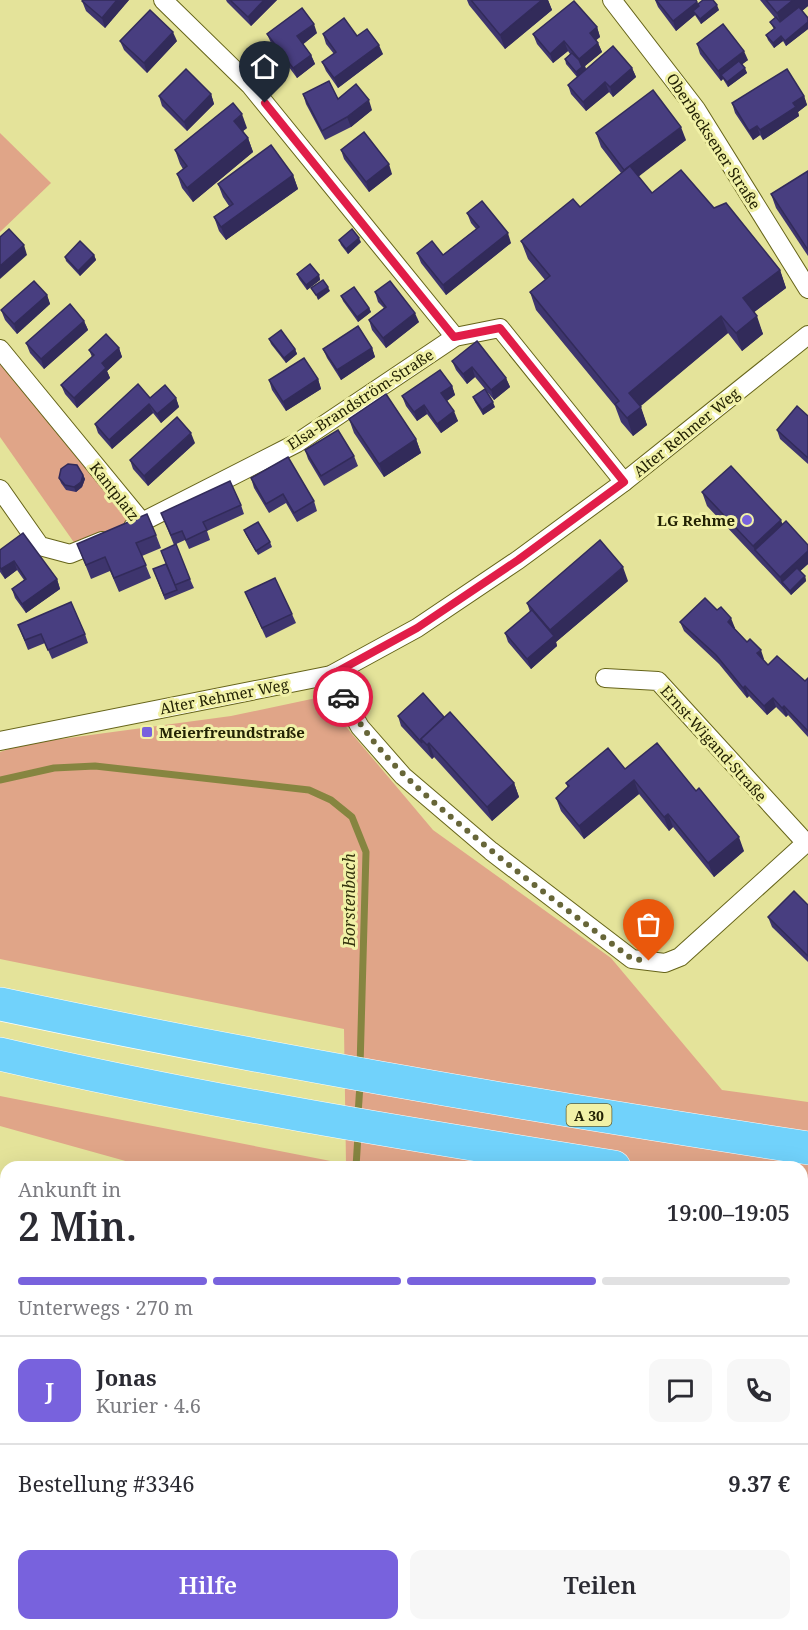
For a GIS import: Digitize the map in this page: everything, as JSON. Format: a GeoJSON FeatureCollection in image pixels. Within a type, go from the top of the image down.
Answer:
{"type":"FeatureCollection","features":[{"type":"Feature","properties":{"kind":"highway","name":"A 30"},"geometry":{"type":"LineString","coordinates":[[0,1004],[363,1077],[808,1148]]}},
{"type":"Feature","properties":{"kind":"highway"},"geometry":{"type":"LineString","coordinates":[[0,1054],[108,1079],[360,1126],[577,1161]]}},
{"type":"Feature","properties":{"kind":"street"},"geometry":{"type":"LineString","coordinates":[[163,0],[250,85],[454,337]]}},
{"type":"Feature","properties":{"kind":"street","name":"Oberbecksener Straße"},"geometry":{"type":"LineString","coordinates":[[612,0],[696,109],[808,289]]}},
{"type":"Feature","properties":{"kind":"street","name":"Elsa-Brandström-Straße"},"geometry":{"type":"LineString","coordinates":[[142,522],[297,443],[454,337],[500,328],[624,482]]}},
{"type":"Feature","properties":{"kind":"street","name":"Alter Rehmer Weg"},"geometry":{"type":"LineString","coordinates":[[0,741],[331,675],[417,628],[518,560],[624,482],[808,335]]}},
{"type":"Feature","properties":{"kind":"street","name":"Kantplatz"},"geometry":{"type":"LineString","coordinates":[[0,349],[142,522],[70,555],[40,546],[0,489]]}},
{"type":"Feature","properties":{"kind":"street"},"geometry":{"type":"LineString","coordinates":[[331,675],[360,727],[403,776],[491,851],[632,959],[665,963],[681,957],[807,842]]}},
{"type":"Feature","properties":{"kind":"street","name":"Ernst-Wigand-Straße"},"geometry":{"type":"LineString","coordinates":[[605,678],[658,681],[807,842]]}},
{"type":"Feature","properties":{"kind":"shaded area"},"geometry":{"type":"Polygon","coordinates":[[[0,133],[51,183],[0,232],[0,133]]]}},
{"type":"Feature","properties":{"kind":"shaded area"},"geometry":{"type":"Polygon","coordinates":[[[0,350],[141,522],[80,551],[0,437],[0,350]]]}},
{"type":"Feature","properties":{"kind":"shaded area"},"geometry":{"type":"Polygon","coordinates":[[[321,697],[433,830],[611,958],[722,1090],[808,1102],[808,1161],[346,1161],[344,1029],[0,959],[0,752],[24,744],[231,716],[321,697]]]}},
{"type":"Feature","properties":{"kind":"shaded area"},"geometry":{"type":"Polygon","coordinates":[[[0,1096],[331,1161],[125,1161],[0,1126],[0,1096]]]}},
{"type":"Feature","properties":{"kind":"building"},"geometry":{"type":"Polygon","coordinates":[[[83,0],[117,0],[102,18],[83,0]]]}},
{"type":"Feature","properties":{"kind":"building"},"geometry":{"type":"Polygon","coordinates":[[[230,0],[264,0],[248,17],[230,0]]]}},
{"type":"Feature","properties":{"kind":"building"},"geometry":{"type":"Polygon","coordinates":[[[471,0],[542,0],[500,35],[471,0]]]}},
{"type":"Feature","properties":{"kind":"building"},"geometry":{"type":"Polygon","coordinates":[[[656,0],[696,0],[697,2],[673,21],[656,0]]]}},
{"type":"Feature","properties":{"kind":"building"},"geometry":{"type":"Polygon","coordinates":[[[703,0],[713,0],[717,5],[700,19],[693,11],[703,0]]]}},
{"type":"Feature","properties":{"kind":"building"},"geometry":{"type":"Polygon","coordinates":[[[766,0],[793,0],[777,13],[766,0]]]}},
{"type":"Feature","properties":{"kind":"building"},"geometry":{"type":"Polygon","coordinates":[[[574,1],[597,27],[590,33],[598,43],[579,59],[564,41],[550,54],[533,34],[574,1]]]}},
{"type":"Feature","properties":{"kind":"building"},"geometry":{"type":"Polygon","coordinates":[[[799,7],[808,18],[808,22],[785,41],[781,36],[773,43],[766,35],[775,28],[770,22],[776,17],[780,22],[799,7]]]}},
{"type":"Feature","properties":{"kind":"building"},"geometry":{"type":"Polygon","coordinates":[[[302,8],[314,24],[297,36],[311,55],[293,68],[267,34],[302,8]]]}},
{"type":"Feature","properties":{"kind":"building"},"geometry":{"type":"Polygon","coordinates":[[[150,10],[173,32],[144,63],[120,41],[150,10]]]}},
{"type":"Feature","properties":{"kind":"building"},"geometry":{"type":"Polygon","coordinates":[[[344,18],[357,36],[367,29],[379,45],[334,78],[322,62],[336,52],[323,34],[344,18]]]}},
{"type":"Feature","properties":{"kind":"building"},"geometry":{"type":"Polygon","coordinates":[[[723,24],[744,51],[718,71],[697,44],[723,24]]]}},
{"type":"Feature","properties":{"kind":"building"},"geometry":{"type":"Polygon","coordinates":[[[613,46],[632,68],[610,87],[605,82],[583,102],[568,85],[613,46]]]}},
{"type":"Feature","properties":{"kind":"building"},"geometry":{"type":"Polygon","coordinates":[[[572,53],[582,67],[576,72],[565,59],[572,53]]]}},
{"type":"Feature","properties":{"kind":"building"},"geometry":{"type":"Polygon","coordinates":[[[739,61],[745,68],[727,82],[721,75],[739,61]]]}},
{"type":"Feature","properties":{"kind":"building"},"geometry":{"type":"Polygon","coordinates":[[[186,69],[211,94],[184,122],[159,96],[186,69]]]}},
{"type":"Feature","properties":{"kind":"building"},"geometry":{"type":"Polygon","coordinates":[[[787,69],[804,96],[793,103],[796,107],[779,118],[760,130],[757,126],[749,131],[732,103],[787,69]]]}},
{"type":"Feature","properties":{"kind":"building"},"geometry":{"type":"Polygon","coordinates":[[[329,81],[338,99],[356,84],[369,100],[347,117],[322,131],[303,94],[329,81]]]}},
{"type":"Feature","properties":{"kind":"building"},"geometry":{"type":"Polygon","coordinates":[[[653,90],[681,127],[624,170],[596,133],[653,90]]]}},
{"type":"Feature","properties":{"kind":"building"},"geometry":{"type":"Polygon","coordinates":[[[233,103],[242,114],[234,121],[248,138],[187,188],[177,174],[187,166],[175,150],[233,103]]]}},
{"type":"Feature","properties":{"kind":"building"},"geometry":{"type":"Polygon","coordinates":[[[364,132],[389,164],[366,182],[341,150],[364,132]]]}},
{"type":"Feature","properties":{"kind":"building"},"geometry":{"type":"Polygon","coordinates":[[[271,145],[293,175],[221,227],[214,217],[233,204],[218,184],[271,145]]]}},
{"type":"Feature","properties":{"kind":"building"},"geometry":{"type":"Polygon","coordinates":[[[630,166],[652,193],[681,170],[714,208],[726,203],[780,270],[743,298],[757,316],[736,333],[721,316],[629,393],[641,407],[627,418],[615,404],[619,401],[530,292],[550,276],[521,241],[573,199],[580,207],[630,166]]]}},
{"type":"Feature","properties":{"kind":"building"},"geometry":{"type":"Polygon","coordinates":[[[808,171],[808,250],[771,194],[808,171]]]}},
{"type":"Feature","properties":{"kind":"building"},"geometry":{"type":"Polygon","coordinates":[[[482,201],[508,233],[443,285],[417,253],[432,241],[443,255],[479,227],[467,213],[482,201]]]}},
{"type":"Feature","properties":{"kind":"building"},"geometry":{"type":"Polygon","coordinates":[[[9,229],[24,245],[0,266],[0,237],[9,229]]]}},
{"type":"Feature","properties":{"kind":"building"},"geometry":{"type":"Polygon","coordinates":[[[352,229],[359,238],[346,249],[339,240],[352,229]]]}},
{"type":"Feature","properties":{"kind":"building"},"geometry":{"type":"Polygon","coordinates":[[[80,241],[94,255],[78,271],[65,257],[80,241]]]}},
{"type":"Feature","properties":{"kind":"building"},"geometry":{"type":"Polygon","coordinates":[[[310,264],[319,275],[306,285],[297,274],[310,264]]]}},
{"type":"Feature","properties":{"kind":"building"},"geometry":{"type":"Polygon","coordinates":[[[323,280],[328,287],[316,295],[311,288],[323,280]]]}},
{"type":"Feature","properties":{"kind":"building"},"geometry":{"type":"Polygon","coordinates":[[[34,281],[47,295],[14,324],[1,310],[34,281]]]}},
{"type":"Feature","properties":{"kind":"building"},"geometry":{"type":"Polygon","coordinates":[[[390,281],[415,313],[383,338],[369,320],[386,307],[375,292],[390,281]]]}},
{"type":"Feature","properties":{"kind":"building"},"geometry":{"type":"Polygon","coordinates":[[[354,287],[369,308],[357,317],[341,296],[354,287]]]}},
{"type":"Feature","properties":{"kind":"building"},"geometry":{"type":"Polygon","coordinates":[[[70,304],[84,321],[41,359],[26,343],[70,304]]]}},
{"type":"Feature","properties":{"kind":"building"},"geometry":{"type":"Polygon","coordinates":[[[358,326],[372,348],[337,370],[323,349],[358,326]]]}},
{"type":"Feature","properties":{"kind":"building"},"geometry":{"type":"Polygon","coordinates":[[[281,330],[295,349],[284,358],[269,339],[281,330]]]}},
{"type":"Feature","properties":{"kind":"building"},"geometry":{"type":"Polygon","coordinates":[[[106,334],[119,348],[102,363],[106,368],[74,398],[61,385],[94,355],[89,350],[106,334]]]}},
{"type":"Feature","properties":{"kind":"building"},"geometry":{"type":"Polygon","coordinates":[[[477,341],[506,378],[491,390],[472,367],[463,374],[452,361],[477,341]]]}},
{"type":"Feature","properties":{"kind":"building"},"geometry":{"type":"Polygon","coordinates":[[[304,358],[318,379],[283,402],[269,380],[304,358]]]}},
{"type":"Feature","properties":{"kind":"building"},"geometry":{"type":"Polygon","coordinates":[[[440,370],[452,386],[441,393],[454,411],[437,424],[424,405],[414,412],[402,396],[440,370]]]}},
{"type":"Feature","properties":{"kind":"building"},"geometry":{"type":"Polygon","coordinates":[[[138,384],[150,398],[165,385],[176,398],[157,414],[149,404],[109,440],[95,424],[138,384]]]}},
{"type":"Feature","properties":{"kind":"building"},"geometry":{"type":"Polygon","coordinates":[[[485,389],[493,402],[482,410],[473,397],[485,389]]]}},
{"type":"Feature","properties":{"kind":"building"},"geometry":{"type":"Polygon","coordinates":[[[386,394],[416,439],[379,464],[349,419],[386,394]]]}},
{"type":"Feature","properties":{"kind":"building"},"geometry":{"type":"Polygon","coordinates":[[[797,406],[808,416],[808,458],[777,430],[797,406]]]}},
{"type":"Feature","properties":{"kind":"building"},"geometry":{"type":"Polygon","coordinates":[[[177,417],[191,433],[144,476],[130,460],[177,417]]]}},
{"type":"Feature","properties":{"kind":"building"},"geometry":{"type":"Polygon","coordinates":[[[338,430],[354,456],[321,476],[305,450],[338,430]]]}},
{"type":"Feature","properties":{"kind":"building"},"geometry":{"type":"Polygon","coordinates":[[[288,457],[314,501],[294,513],[283,494],[266,504],[251,478],[288,457]]]}},
{"type":"Feature","properties":{"kind":"building"},"geometry":{"type":"Polygon","coordinates":[[[68,464],[77,465],[83,475],[81,482],[74,487],[65,485],[59,478],[61,469],[68,464]]]}},
{"type":"Feature","properties":{"kind":"building","name":"LG Rehme"},"geometry":{"type":"Polygon","coordinates":[[[731,466],[781,520],[753,546],[702,492],[731,466]]]}},
{"type":"Feature","properties":{"kind":"building"},"geometry":{"type":"Polygon","coordinates":[[[230,481],[241,505],[203,522],[207,530],[186,540],[182,531],[171,535],[161,513],[230,481]]]}},
{"type":"Feature","properties":{"kind":"building"},"geometry":{"type":"Polygon","coordinates":[[[147,514],[156,535],[136,543],[146,565],[114,578],[105,557],[86,565],[77,544],[147,514]]]}},
{"type":"Feature","properties":{"kind":"building"},"geometry":{"type":"Polygon","coordinates":[[[786,521],[808,545],[808,551],[780,577],[755,550],[786,521]]]}},
{"type":"Feature","properties":{"kind":"building"},"geometry":{"type":"Polygon","coordinates":[[[258,522],[270,542],[256,551],[244,530],[258,522]]]}},
{"type":"Feature","properties":{"kind":"building"},"geometry":{"type":"Polygon","coordinates":[[[23,533],[57,579],[22,604],[12,589],[26,579],[14,561],[1,569],[0,550],[23,533]]]}},
{"type":"Feature","properties":{"kind":"building"},"geometry":{"type":"Polygon","coordinates":[[[600,540],[623,567],[550,630],[527,603],[600,540]]]}},
{"type":"Feature","properties":{"kind":"building"},"geometry":{"type":"Polygon","coordinates":[[[176,544],[190,579],[175,585],[161,551],[176,544]]]}},
{"type":"Feature","properties":{"kind":"building"},"geometry":{"type":"Polygon","coordinates":[[[166,564],[177,590],[164,595],[153,569],[166,564]]]}},
{"type":"Feature","properties":{"kind":"building"},"geometry":{"type":"Polygon","coordinates":[[[797,568],[805,576],[790,591],[782,582],[797,568]]]}},
{"type":"Feature","properties":{"kind":"building"},"geometry":{"type":"Polygon","coordinates":[[[275,578],[292,614],[262,628],[245,592],[275,578]]]}},
{"type":"Feature","properties":{"kind":"building"},"geometry":{"type":"Polygon","coordinates":[[[705,598],[717,610],[721,607],[731,618],[728,622],[747,642],[750,639],[761,650],[757,653],[768,665],[777,656],[805,681],[808,678],[808,731],[773,698],[764,706],[745,686],[743,688],[716,655],[680,622],[705,598]]]}},
{"type":"Feature","properties":{"kind":"building"},"geometry":{"type":"Polygon","coordinates":[[[71,602],[85,634],[48,650],[41,634],[25,640],[18,625],[71,602]]]}},
{"type":"Feature","properties":{"kind":"building"},"geometry":{"type":"Polygon","coordinates":[[[532,610],[554,636],[527,659],[505,633],[532,610]]]}},
{"type":"Feature","properties":{"kind":"building"},"geometry":{"type":"Polygon","coordinates":[[[423,693],[444,717],[421,739],[422,743],[398,716],[423,693]]]}},
{"type":"Feature","properties":{"kind":"building"},"geometry":{"type":"Polygon","coordinates":[[[450,712],[514,783],[487,807],[429,743],[427,745],[421,739],[450,712]]]}},
{"type":"Feature","properties":{"kind":"building"},"geometry":{"type":"Polygon","coordinates":[[[657,743],[696,791],[699,788],[739,837],[708,863],[668,814],[664,817],[634,780],[579,826],[556,798],[569,786],[566,783],[608,748],[625,769],[657,743]]]}},
{"type":"Feature","properties":{"kind":"building"},"geometry":{"type":"Polygon","coordinates":[[[794,891],[808,905],[808,956],[768,917],[794,891]]]}},
{"type":"Feature","properties":{"kind":"waterway","name":"Borstenbach"},"geometry":{"type":"LineString","coordinates":[[0,780],[54,768],[95,766],[309,790],[331,800],[352,817],[366,852],[360,1067]]}},
{"type":"Feature","properties":{"kind":"waterway","name":"Borstenbach"},"geometry":{"type":"LineString","coordinates":[[358,1115],[360,1084]]}},
{"type":"Feature","properties":{"kind":"waterway","name":"Borstenbach"},"geometry":{"type":"LineString","coordinates":[[356,1161],[358,1135]]}},
{"type":"Feature","properties":{"kind":"way so far"},"geometry":{"type":"LineString","coordinates":[[343,697],[360,727],[403,776],[491,851],[632,959],[649,961]]}},
{"type":"Feature","properties":{"kind":"place","name":"LG Rehme"},"geometry":{"type":"Point","coordinates":[747,520]}},
{"type":"Feature","properties":{"kind":"place","name":"Meierfreundstraße"},"geometry":{"type":"Point","coordinates":[147,732]}},
{"type":"Feature","properties":{"kind":"route"},"geometry":{"type":"LineString","coordinates":[[265,103],[454,337],[500,328],[624,482],[518,560],[417,628],[331,675],[343,697]]}}]}
